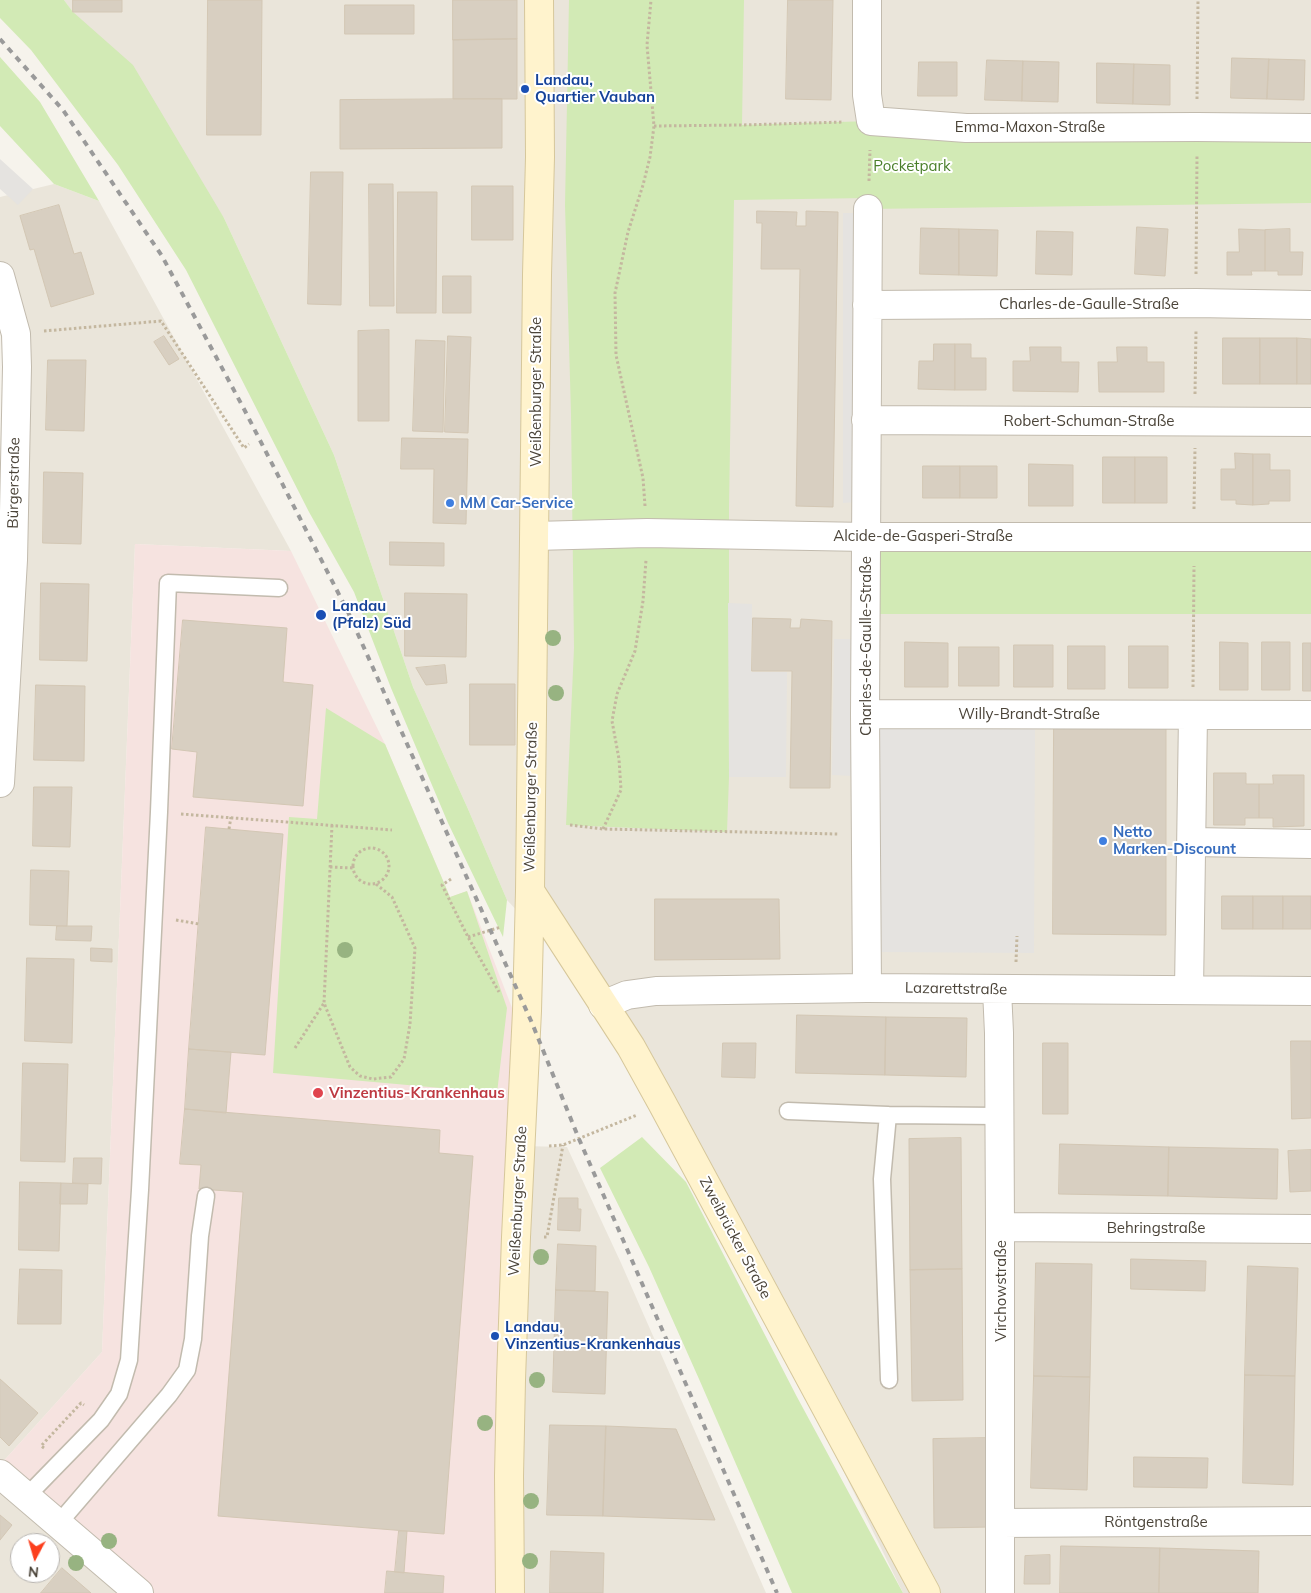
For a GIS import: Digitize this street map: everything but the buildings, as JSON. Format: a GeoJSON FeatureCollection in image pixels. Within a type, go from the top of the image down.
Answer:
{"type":"FeatureCollection","features":[{"type":"Feature","properties":{"kind":"street","name":"Weißenburger Straße"},"geometry":{"type":"LineString","coordinates":[[510,1593],[511,1380],[527,1011],[530,890],[537,266],[540,157],[539,0]]}},
{"type":"Feature","properties":{"kind":"street"},"geometry":{"type":"LineString","coordinates":[[867,0],[867,95],[871,121]]}},
{"type":"Feature","properties":{"kind":"street","name":"Emma-Maxon-Straße"},"geometry":{"type":"LineString","coordinates":[[871,121],[966,128],[1311,128]]}},
{"type":"Feature","properties":{"kind":"street","name":"Charles-de-Gaulle-Straße"},"geometry":{"type":"LineString","coordinates":[[867,988],[865,714],[868,209]]}},
{"type":"Feature","properties":{"kind":"street","name":"Bürgerstraße"},"geometry":{"type":"LineString","coordinates":[[0,276],[16,334],[17,376],[6,560],[0,783]]}},
{"type":"Feature","properties":{"kind":"street","name":"Charles-de-Gaulle-Straße"},"geometry":{"type":"LineString","coordinates":[[867,304],[1311,304]]}},
{"type":"Feature","properties":{"kind":"street","name":"Robert-Schuman-Straße"},"geometry":{"type":"LineString","coordinates":[[866,420],[1311,422]]}},
{"type":"Feature","properties":{"kind":"street","name":"Alcide-de-Gasperi-Straße"},"geometry":{"type":"LineString","coordinates":[[535,536],[647,533],[866,537],[1311,537]]}},
{"type":"Feature","properties":{"kind":"street","name":"Willy-Brandt-Straße"},"geometry":{"type":"LineString","coordinates":[[865,714],[1311,716]]}},
{"type":"Feature","properties":{"kind":"street"},"geometry":{"type":"LineString","coordinates":[[1189,990],[1193,715]]}},
{"type":"Feature","properties":{"kind":"street"},"geometry":{"type":"LineString","coordinates":[[1192,842],[1311,844]]}},
{"type":"Feature","properties":{"kind":"street","name":"Zweibrücker Straße"},"geometry":{"type":"LineString","coordinates":[[530,890],[631,1047],[926,1593]]}},
{"type":"Feature","properties":{"kind":"street","name":"Lazarettstraße"},"geometry":{"type":"LineString","coordinates":[[603,1005],[627,995],[656,991],[867,988],[1311,991]]}},
{"type":"Feature","properties":{"kind":"street","name":"Virchowstraße"},"geometry":{"type":"LineString","coordinates":[[997,990],[1000,1227],[1000,1593]]}},
{"type":"Feature","properties":{"kind":"street","name":"Behringstraße"},"geometry":{"type":"LineString","coordinates":[[1000,1227],[1311,1229]]}},
{"type":"Feature","properties":{"kind":"street"},"geometry":{"type":"LineString","coordinates":[[0,1474],[139,1593]]}},
{"type":"Feature","properties":{"kind":"street","name":"Röntgenstraße"},"geometry":{"type":"LineString","coordinates":[[1001,1523],[1311,1521]]}},
{"type":"Feature","properties":{"kind":"lane"},"geometry":{"type":"LineString","coordinates":[[26,1497],[101,1420],[120,1394],[129,1360],[140,1190],[159,812],[168,583],[279,588]]}},
{"type":"Feature","properties":{"kind":"lane"},"geometry":{"type":"LineString","coordinates":[[788,1111],[888,1115],[999,1116]]}},
{"type":"Feature","properties":{"kind":"lane"},"geometry":{"type":"LineString","coordinates":[[888,1115],[882,1179],[889,1380]]}},
{"type":"Feature","properties":{"kind":"lane"},"geometry":{"type":"LineString","coordinates":[[58,1524],[169,1395],[187,1370],[193,1339],[200,1236],[206,1196]]}},
{"type":"Feature","properties":{"kind":"path"},"geometry":{"type":"LineString","coordinates":[[603,829],[621,790],[620,759],[612,721],[617,694],[635,651],[643,601],[647,533],[643,478],[616,355],[615,293],[628,232],[650,157],[654,126],[647,44],[651,0]]}},
{"type":"Feature","properties":{"kind":"path"},"geometry":{"type":"LineString","coordinates":[[1193,715],[1198,0]]}},
{"type":"Feature","properties":{"kind":"path"},"geometry":{"type":"LineString","coordinates":[[654,126],[871,121],[868,209]]}},
{"type":"Feature","properties":{"kind":"path"},"geometry":{"type":"LineString","coordinates":[[16,334],[161,321],[244,448],[250,444]]}},
{"type":"Feature","properties":{"kind":"path"},"geometry":{"type":"LineString","coordinates":[[185,814],[392,830]]}},
{"type":"Feature","properties":{"kind":"path"},"geometry":{"type":"LineString","coordinates":[[229,829],[231,817]]}},
{"type":"Feature","properties":{"kind":"path"},"geometry":{"type":"LineString","coordinates":[[332,825],[324,1003],[350,1067],[360,1076],[372,1079],[391,1078],[404,1059],[410,1024],[415,948],[392,897],[376,884]]}},
{"type":"Feature","properties":{"kind":"path"},"geometry":{"type":"LineString","coordinates":[[570,825],[603,829],[866,835]]}},
{"type":"Feature","properties":{"kind":"path"},"geometry":{"type":"LineString","coordinates":[[366,848],[376,848],[389,859],[389,872],[384,880],[376,884],[360,881],[354,873],[354,859],[366,848]]}},
{"type":"Feature","properties":{"kind":"path"},"geometry":{"type":"LineString","coordinates":[[330,867],[353,868]]}},
{"type":"Feature","properties":{"kind":"path"},"geometry":{"type":"LineString","coordinates":[[451,880],[442,885],[503,1000]]}},
{"type":"Feature","properties":{"kind":"path"},"geometry":{"type":"LineString","coordinates":[[295,1048],[324,1003]]}},
{"type":"Feature","properties":{"kind":"path"},"geometry":{"type":"LineString","coordinates":[[521,1146],[562,1145],[623,1122],[662,1103]]}},
{"type":"Feature","properties":{"kind":"path"},"geometry":{"type":"LineString","coordinates":[[547,1237],[562,1145]]}},
{"type":"Feature","properties":{"kind":"shaded area"},"geometry":{"type":"Polygon","coordinates":[[[64,0],[1311,0],[1311,1593],[903,1593],[774,1329],[581,979],[507,900],[413,687],[334,455],[224,218],[64,0]]]}},
{"type":"Feature","properties":{"kind":"shaded area"},"geometry":{"type":"Polygon","coordinates":[[[0,159],[33,189],[18,205],[0,189],[0,159]]]}},
{"type":"Feature","properties":{"kind":"shaded area"},"geometry":{"type":"Polygon","coordinates":[[[54,184],[99,201],[291,551],[135,544],[102,1352],[0,1465],[0,593],[16,334],[0,276],[0,197],[54,184]]]}},
{"type":"Feature","properties":{"kind":"shaded area"},"geometry":{"type":"Polygon","coordinates":[[[843,213],[856,213],[856,502],[843,503],[843,213]]]}},
{"type":"Feature","properties":{"kind":"shaded area","name":"Vinzentius-Krankenhaus"},"geometry":{"type":"Polygon","coordinates":[[[135,544],[291,551],[385,744],[450,897],[467,891],[524,1039],[506,1593],[139,1593],[0,1465],[102,1352],[135,544]]]}},
{"type":"Feature","properties":{"kind":"shaded area"},"geometry":{"type":"Polygon","coordinates":[[[728,603],[752,604],[751,672],[787,672],[786,777],[729,777],[728,603]]]}},
{"type":"Feature","properties":{"kind":"shaded area"},"geometry":{"type":"Polygon","coordinates":[[[834,639],[853,639],[852,776],[832,775],[834,639]]]}},
{"type":"Feature","properties":{"kind":"shaded area"},"geometry":{"type":"Polygon","coordinates":[[[879,727],[1035,728],[1034,953],[878,952],[879,727]]]}},
{"type":"Feature","properties":{"kind":"shaded area"},"geometry":{"type":"Polygon","coordinates":[[[521,1146],[567,1147],[621,1263],[766,1593],[506,1593],[521,1146]]]}},
{"type":"Feature","properties":{"kind":"shaded area"},"geometry":{"type":"Polygon","coordinates":[[[0,1474],[139,1593],[0,1593],[0,1474]]]}},
{"type":"Feature","properties":{"kind":"green space"},"geometry":{"type":"Polygon","coordinates":[[[0,0],[64,0],[73,12],[133,65],[224,218],[334,455],[413,687],[507,900],[503,937],[448,823],[391,688],[354,592],[309,512],[186,270],[118,165],[31,50],[0,18],[0,0]]]}},
{"type":"Feature","properties":{"kind":"green space","name":"Pocketpark"},"geometry":{"type":"Polygon","coordinates":[[[569,0],[744,0],[742,125],[871,121],[1311,128],[1311,203],[868,209],[868,198],[734,200],[729,508],[729,777],[727,832],[566,825],[574,648],[571,414],[565,205],[569,0]]]}},
{"type":"Feature","properties":{"kind":"green space"},"geometry":{"type":"Polygon","coordinates":[[[0,57],[40,102],[99,201],[54,184],[0,126],[0,57]]]}},
{"type":"Feature","properties":{"kind":"green space"},"geometry":{"type":"Polygon","coordinates":[[[866,537],[1311,537],[1311,614],[865,614],[866,537]]]}},
{"type":"Feature","properties":{"kind":"green space"},"geometry":{"type":"Polygon","coordinates":[[[326,708],[385,744],[450,897],[467,891],[507,1008],[497,1093],[273,1073],[289,817],[317,819],[326,708]]]}},
{"type":"Feature","properties":{"kind":"green space"},"geometry":{"type":"Polygon","coordinates":[[[642,1137],[686,1182],[797,1397],[903,1593],[792,1593],[649,1267],[600,1168],[642,1137]]]}},
{"type":"Feature","properties":{"kind":"railway"},"geometry":{"type":"LineString","coordinates":[[0,39],[63,110],[162,256],[244,409],[348,612],[532,1023],[579,1139],[777,1593]]}},
{"type":"Feature","properties":{"kind":"place","name":"Landau, Quartier Vauban"},"geometry":{"type":"Point","coordinates":[525,89]}},
{"type":"Feature","properties":{"kind":"place","name":"MM Car-Service"},"geometry":{"type":"Point","coordinates":[450,503]}},
{"type":"Feature","properties":{"kind":"place","name":"Landau (Pfalz) Süd"},"geometry":{"type":"Point","coordinates":[321,615]}},
{"type":"Feature","properties":{"kind":"place","name":"Netto Marken-Discount"},"geometry":{"type":"Point","coordinates":[1103,841]}},
{"type":"Feature","properties":{"kind":"place","name":"Vinzentius-Krankenhaus"},"geometry":{"type":"Point","coordinates":[318,1093]}},
{"type":"Feature","properties":{"kind":"place","name":"Landau, Vinzentius-Krankenhaus"},"geometry":{"type":"Point","coordinates":[495,1336]}}]}
